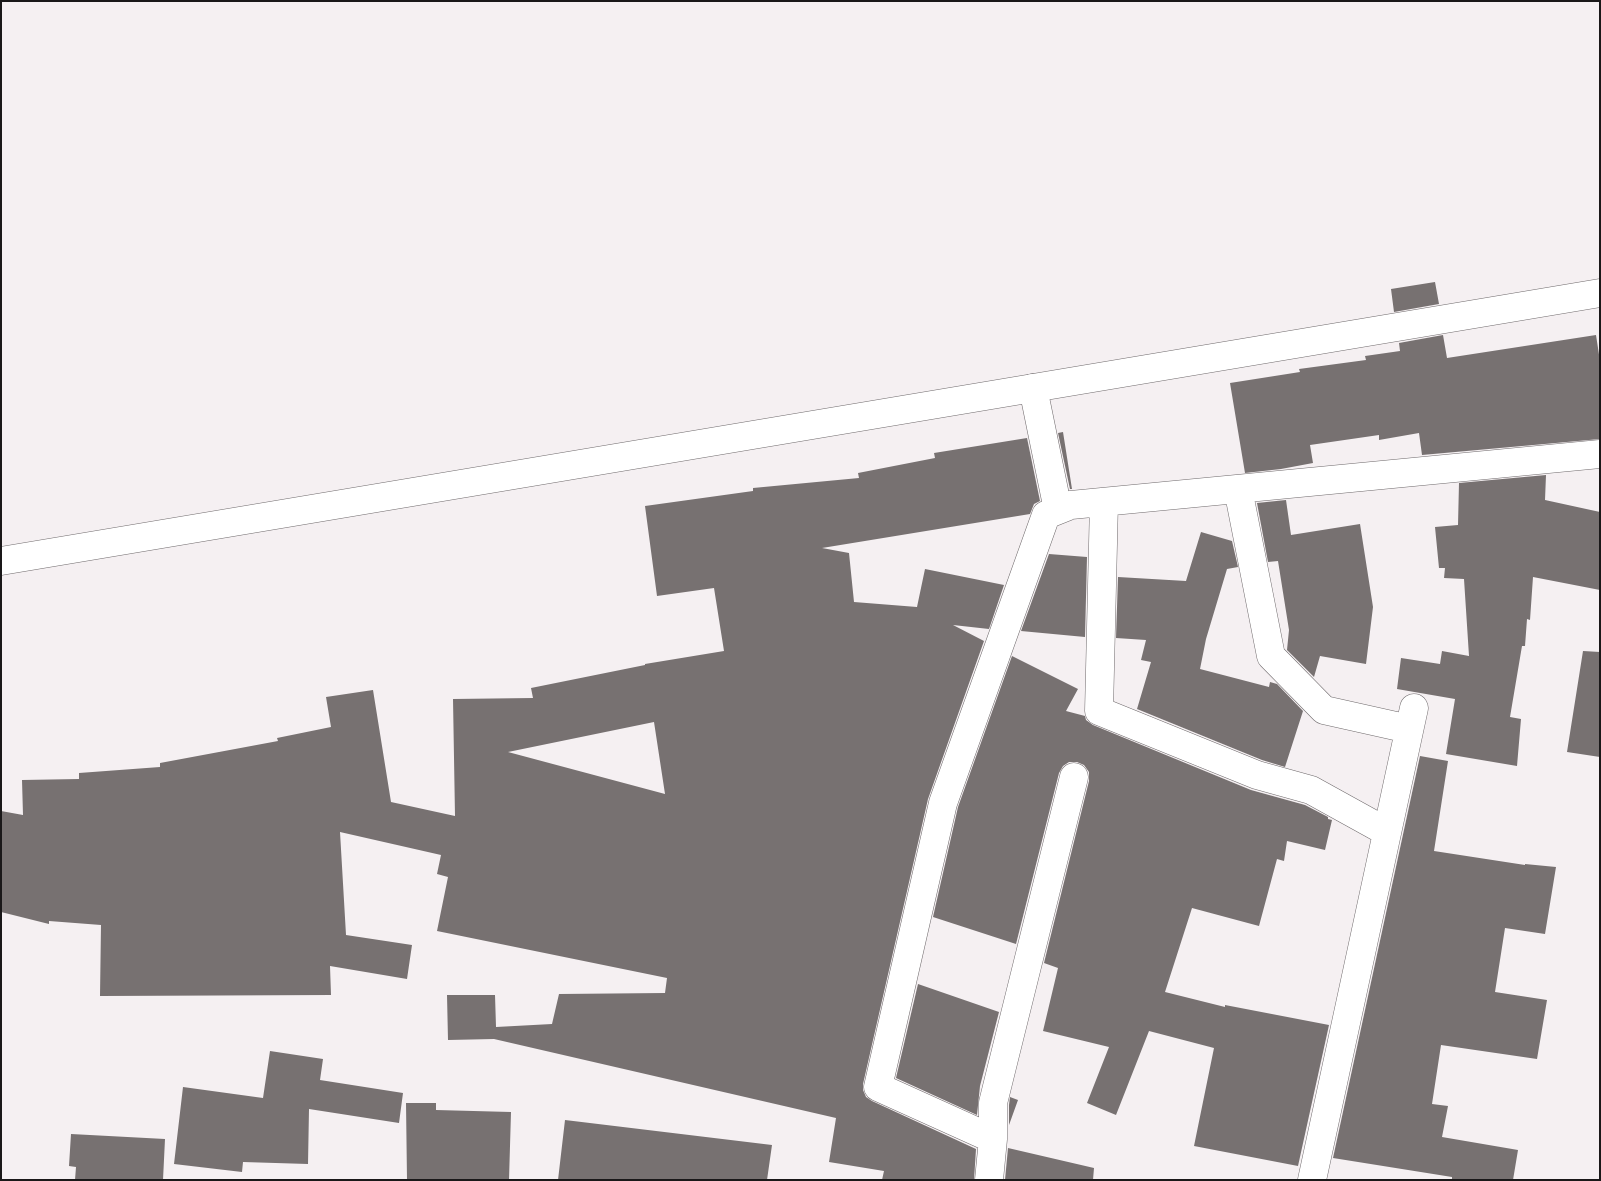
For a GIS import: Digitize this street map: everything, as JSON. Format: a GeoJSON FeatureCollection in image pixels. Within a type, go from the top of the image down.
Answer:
{"type":"FeatureCollection","features":[{"type":"Feature","properties":{"kind":"street"},"geometry":{"type":"LineString","coordinates":[[1,561],[1600,293]]}},
{"type":"Feature","properties":{"kind":"street"},"geometry":{"type":"LineString","coordinates":[[1033,388],[1058,510]]}},
{"type":"Feature","properties":{"kind":"street"},"geometry":{"type":"LineString","coordinates":[[993,1140],[878,1088],[943,803],[1046,515],[1071,505],[1600,454]]}},
{"type":"Feature","properties":{"kind":"street"},"geometry":{"type":"LineString","coordinates":[[1238,489],[1271,656],[1324,710],[1411,718],[1312,1180]]}},
{"type":"Feature","properties":{"kind":"street"},"geometry":{"type":"LineString","coordinates":[[1104,502],[1100,711],[1257,775],[1311,790],[1387,832]]}},
{"type":"Feature","properties":{"kind":"street"},"geometry":{"type":"LineString","coordinates":[[989,1180],[993,1140],[993,1103],[1074,777]]}},
{"type":"Feature","properties":{"kind":"building"},"geometry":{"type":"Polygon","coordinates":[[[1435,282],[1439,304],[1394,312],[1391,289],[1435,282]]]}},
{"type":"Feature","properties":{"kind":"building"},"geometry":{"type":"Polygon","coordinates":[[[1443,335],[1447,358],[1596,335],[1600,361],[1600,439],[1422,455],[1419,433],[1379,440],[1379,435],[1310,445],[1313,463],[1245,473],[1230,383],[1300,372],[1299,369],[1366,360],[1365,356],[1400,351],[1399,343],[1443,335]]]}},
{"type":"Feature","properties":{"kind":"building"},"geometry":{"type":"Polygon","coordinates":[[[1063,432],[1072,489],[1070,489],[1058,433],[1063,432]]]}},
{"type":"Feature","properties":{"kind":"building"},"geometry":{"type":"Polygon","coordinates":[[[1027,438],[1040,501],[1034,504],[1030,514],[822,548],[849,553],[854,602],[917,607],[925,569],[1004,585],[989,629],[953,625],[984,641],[928,799],[863,1084],[866,1097],[872,1101],[976,1149],[974,1180],[882,1180],[884,1171],[829,1162],[836,1118],[494,1039],[448,1040],[447,995],[495,995],[496,1027],[552,1024],[559,994],[665,993],[667,978],[437,931],[448,877],[437,874],[441,855],[340,832],[346,935],[412,945],[407,979],[330,966],[331,995],[100,996],[101,925],[49,921],[49,924],[1,912],[1,811],[23,815],[22,780],[79,779],[79,773],[160,767],[160,763],[278,741],[277,738],[331,727],[326,697],[373,690],[391,802],[455,816],[453,699],[533,698],[531,688],[645,664],[724,651],[714,588],[657,596],[645,506],[753,491],[753,488],[859,478],[858,473],[935,458],[934,453],[1027,438]],[[654,722],[508,752],[665,794],[654,722]]]}},
{"type":"Feature","properties":{"kind":"building"},"geometry":{"type":"Polygon","coordinates":[[[1546,475],[1545,500],[1600,512],[1600,590],[1533,577],[1530,620],[1527,619],[1525,646],[1522,646],[1510,717],[1521,719],[1517,766],[1446,754],[1455,699],[1397,689],[1401,658],[1440,664],[1442,651],[1469,656],[1464,579],[1444,578],[1445,568],[1439,568],[1435,527],[1458,525],[1459,483],[1546,475]]]}},
{"type":"Feature","properties":{"kind":"building"},"geometry":{"type":"Polygon","coordinates":[[[1286,500],[1291,535],[1360,524],[1373,607],[1366,664],[1320,656],[1314,677],[1287,650],[1289,630],[1278,561],[1268,562],[1257,503],[1286,500]]]}},
{"type":"Feature","properties":{"kind":"building"},"geometry":{"type":"Polygon","coordinates":[[[1201,532],[1232,541],[1238,567],[1227,569],[1206,639],[1200,669],[1269,687],[1270,682],[1277,684],[1303,711],[1285,767],[1262,760],[1137,709],[1151,662],[1141,660],[1146,640],[1116,638],[1118,577],[1186,581],[1201,532]]]}},
{"type":"Feature","properties":{"kind":"building"},"geometry":{"type":"Polygon","coordinates":[[[1049,554],[1087,557],[1085,637],[1021,631],[1049,554]]]}},
{"type":"Feature","properties":{"kind":"building"},"geometry":{"type":"Polygon","coordinates":[[[1583,651],[1600,652],[1600,757],[1567,752],[1583,651]]]}},
{"type":"Feature","properties":{"kind":"building"},"geometry":{"type":"Polygon","coordinates":[[[1012,656],[1078,689],[1066,711],[1085,716],[1086,720],[1093,725],[1251,790],[1305,805],[1332,820],[1325,850],[1287,841],[1284,861],[1277,859],[1259,926],[1192,908],[1165,992],[1225,1007],[1225,1005],[1329,1025],[1298,1166],[1194,1146],[1214,1048],[1149,1031],[1116,1115],[1087,1103],[1109,1047],[1043,1031],[1058,968],[1044,963],[1089,781],[1089,772],[1084,765],[1077,762],[1069,762],[1063,766],[1059,773],[1016,944],[933,917],[958,807],[1012,656]]]}},
{"type":"Feature","properties":{"kind":"building"},"geometry":{"type":"Polygon","coordinates":[[[1420,756],[1448,761],[1434,851],[1525,865],[1556,867],[1545,934],[1505,928],[1495,992],[1547,1000],[1537,1059],[1441,1045],[1432,1104],[1448,1106],[1442,1137],[1518,1150],[1513,1180],[1452,1180],[1452,1177],[1333,1158],[1420,756]]]}},
{"type":"Feature","properties":{"kind":"building"},"geometry":{"type":"Polygon","coordinates":[[[918,984],[999,1012],[980,1086],[977,1115],[896,1078],[918,984]]]}},
{"type":"Feature","properties":{"kind":"building"},"geometry":{"type":"Polygon","coordinates":[[[270,1051],[323,1059],[320,1080],[403,1093],[399,1123],[309,1109],[308,1164],[243,1162],[242,1172],[174,1164],[183,1087],[263,1098],[270,1051]]]}},
{"type":"Feature","properties":{"kind":"building"},"geometry":{"type":"Polygon","coordinates":[[[1010,1097],[1018,1100],[1009,1125],[1009,1105],[1010,1097]]]}},
{"type":"Feature","properties":{"kind":"building"},"geometry":{"type":"Polygon","coordinates":[[[406,1103],[436,1103],[436,1110],[511,1112],[509,1180],[407,1180],[406,1103]]]}},
{"type":"Feature","properties":{"kind":"building"},"geometry":{"type":"Polygon","coordinates":[[[565,1120],[772,1145],[767,1180],[558,1180],[565,1120]]]}},
{"type":"Feature","properties":{"kind":"building"},"geometry":{"type":"Polygon","coordinates":[[[71,1134],[165,1139],[163,1180],[75,1180],[76,1167],[69,1166],[71,1134]]]}},
{"type":"Feature","properties":{"kind":"building"},"geometry":{"type":"Polygon","coordinates":[[[1008,1148],[1094,1168],[1093,1180],[1005,1180],[1008,1148]]]}}]}
